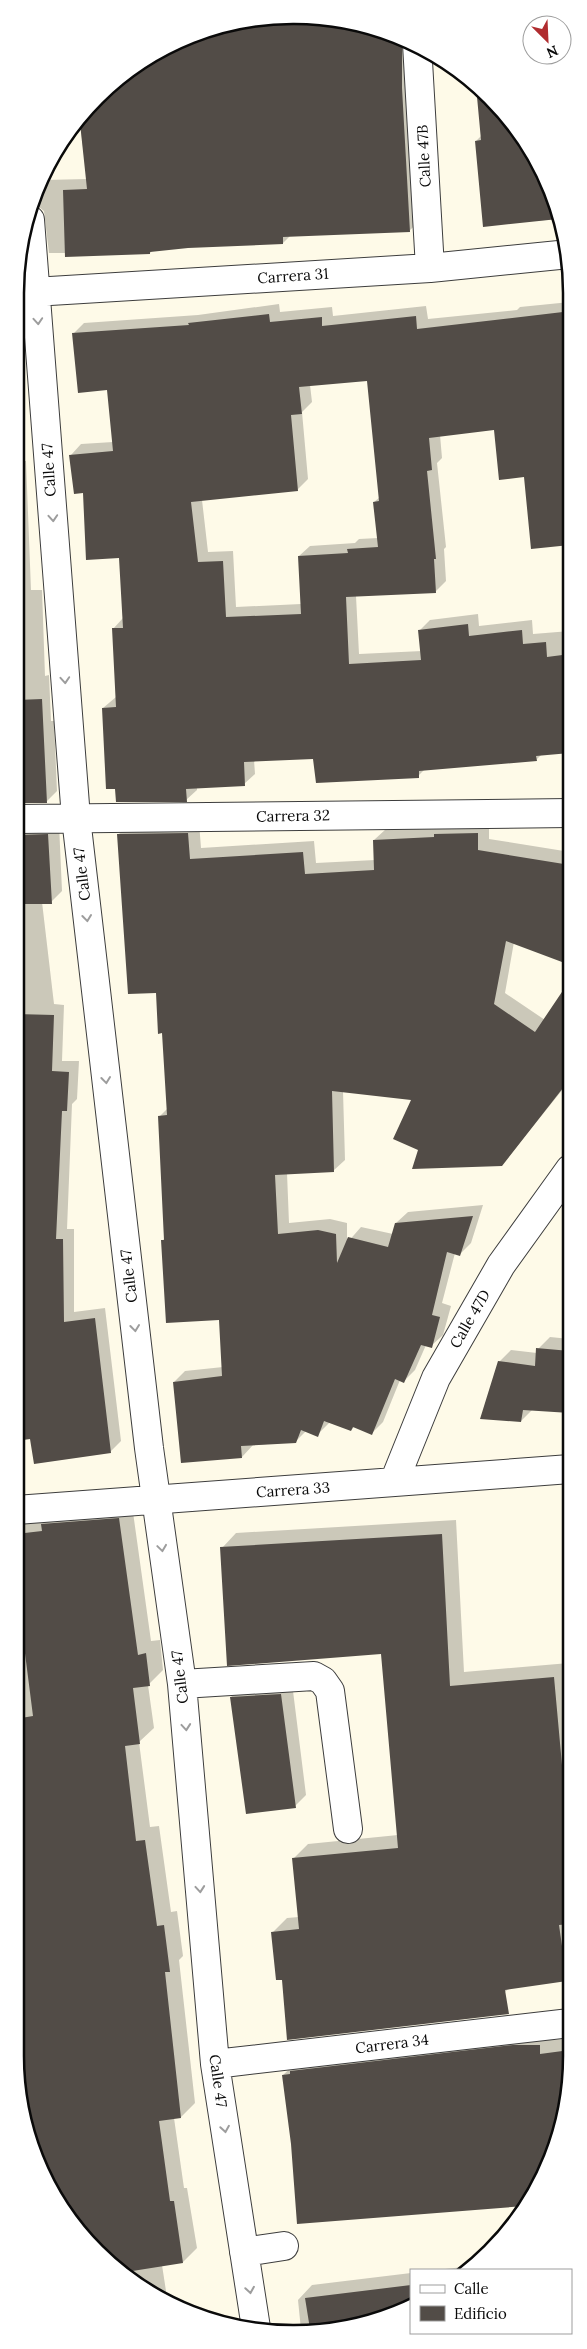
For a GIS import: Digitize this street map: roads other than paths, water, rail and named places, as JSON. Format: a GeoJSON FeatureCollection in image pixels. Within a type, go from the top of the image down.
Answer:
{"type":"FeatureCollection","features":[{"type":"Feature","properties":{"kind":"street","name":"Calle 47B"},"geometry":{"type":"LineString","coordinates":[[418,54],[430,268]]}},
{"type":"Feature","properties":{"kind":"street","name":"Calle 47"},"geometry":{"type":"LineString","coordinates":[[29,242],[26,293],[76,818],[155,1500],[182,1684],[215,2064],[255,2322]]}},
{"type":"Feature","properties":{"kind":"street","name":"Carrera 31"},"geometry":{"type":"LineString","coordinates":[[26,293],[430,268],[560,255]]}},
{"type":"Feature","properties":{"kind":"street","name":"Carrera 32"},"geometry":{"type":"LineString","coordinates":[[24,819],[563,813]]}},
{"type":"Feature","properties":{"kind":"street","name":"Calle 47D"},"geometry":{"type":"LineString","coordinates":[[394,1482],[436,1378],[501,1266],[563,1180]]}},
{"type":"Feature","properties":{"kind":"street","name":"Carrera 33"},"geometry":{"type":"LineString","coordinates":[[24,1509],[563,1470]]}},
{"type":"Feature","properties":{"kind":"street"},"geometry":{"type":"LineString","coordinates":[[182,1684],[314,1676],[323,1681],[330,1691],[348,1829]]}},
{"type":"Feature","properties":{"kind":"street","name":"Carrera 34"},"geometry":{"type":"LineString","coordinates":[[215,2064],[563,2024]]}},
{"type":"Feature","properties":{"kind":"street"},"geometry":{"type":"LineString","coordinates":[[244,2252],[284,2246]]}}]}
